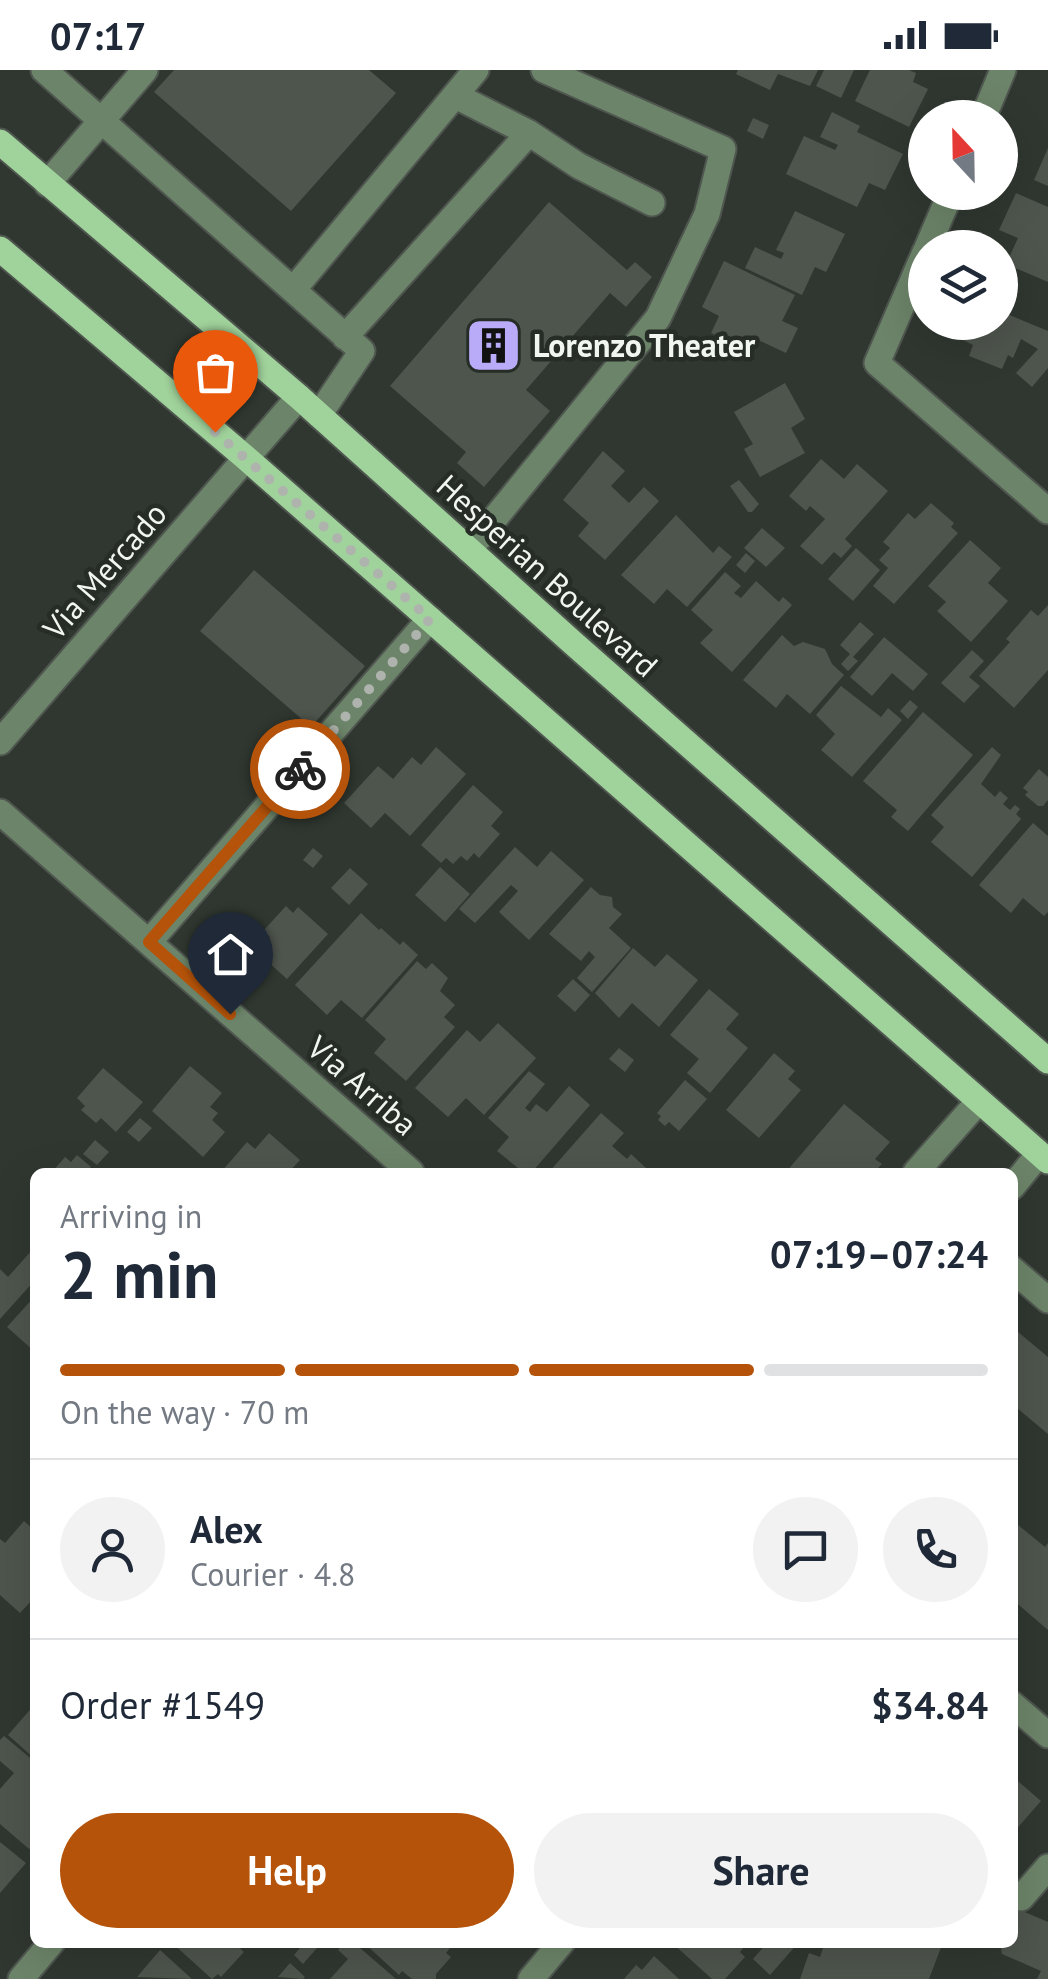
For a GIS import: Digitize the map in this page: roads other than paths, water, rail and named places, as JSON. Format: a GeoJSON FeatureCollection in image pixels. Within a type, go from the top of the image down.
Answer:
{"type":"FeatureCollection","features":[{"type":"Feature","properties":{"kind":"main road","name":"Hesperian Boulevard"},"geometry":{"type":"LineString","coordinates":[[0,142],[299,397],[1048,1061]]}},
{"type":"Feature","properties":{"kind":"main road"},"geometry":{"type":"LineString","coordinates":[[0,249],[246,458],[1044,1158]]}},
{"type":"Feature","properties":{"kind":"street"},"geometry":{"type":"LineString","coordinates":[[44,70],[362,351],[319,415]]}},
{"type":"Feature","properties":{"kind":"street"},"geometry":{"type":"LineString","coordinates":[[47,184],[145,70]]}},
{"type":"Feature","properties":{"kind":"street"},"geometry":{"type":"LineString","coordinates":[[293,290],[476,70]]}},
{"type":"Feature","properties":{"kind":"street"},"geometry":{"type":"LineString","coordinates":[[469,550],[658,318],[707,214],[723,149],[544,70]]}},
{"type":"Feature","properties":{"kind":"street"},"geometry":{"type":"LineString","coordinates":[[990,100],[1003,70]]}},
{"type":"Feature","properties":{"kind":"street"},"geometry":{"type":"LineString","coordinates":[[456,96],[652,203]]}},
{"type":"Feature","properties":{"kind":"street"},"geometry":{"type":"LineString","coordinates":[[346,336],[530,134]]}},
{"type":"Feature","properties":{"kind":"street"},"geometry":{"type":"LineString","coordinates":[[908,292],[878,362],[1048,511]]}},
{"type":"Feature","properties":{"kind":"street","name":"Via Mercado"},"geometry":{"type":"LineString","coordinates":[[0,742],[299,397]]}},
{"type":"Feature","properties":{"kind":"street"},"geometry":{"type":"LineString","coordinates":[[149,942],[430,619]]}},
{"type":"Feature","properties":{"kind":"street","name":"Via Arriba"},"geometry":{"type":"LineString","coordinates":[[0,812],[406,1168]]}},
{"type":"Feature","properties":{"kind":"street"},"geometry":{"type":"LineString","coordinates":[[920,1168],[979,1101]]}},
{"type":"Feature","properties":{"kind":"street"},"geometry":{"type":"LineString","coordinates":[[1018,1182],[1044,1158]]}},
{"type":"Feature","properties":{"kind":"street"},"geometry":{"type":"LineString","coordinates":[[1018,1274],[1048,1300]]}},
{"type":"Feature","properties":{"kind":"street"},"geometry":{"type":"LineString","coordinates":[[1018,1709],[1048,1735]]}},
{"type":"Feature","properties":{"kind":"street"},"geometry":{"type":"LineString","coordinates":[[1021,1898],[1048,1867]]}},
{"type":"Feature","properties":{"kind":"street"},"geometry":{"type":"LineString","coordinates":[[21,1979],[47,1948]]}},
{"type":"Feature","properties":{"kind":"street"},"geometry":{"type":"LineString","coordinates":[[531,1979],[557,1948]]}},
{"type":"Feature","properties":{"kind":"place","name":"Lorenzo Theater"},"geometry":{"type":"Point","coordinates":[494,346]}}]}
